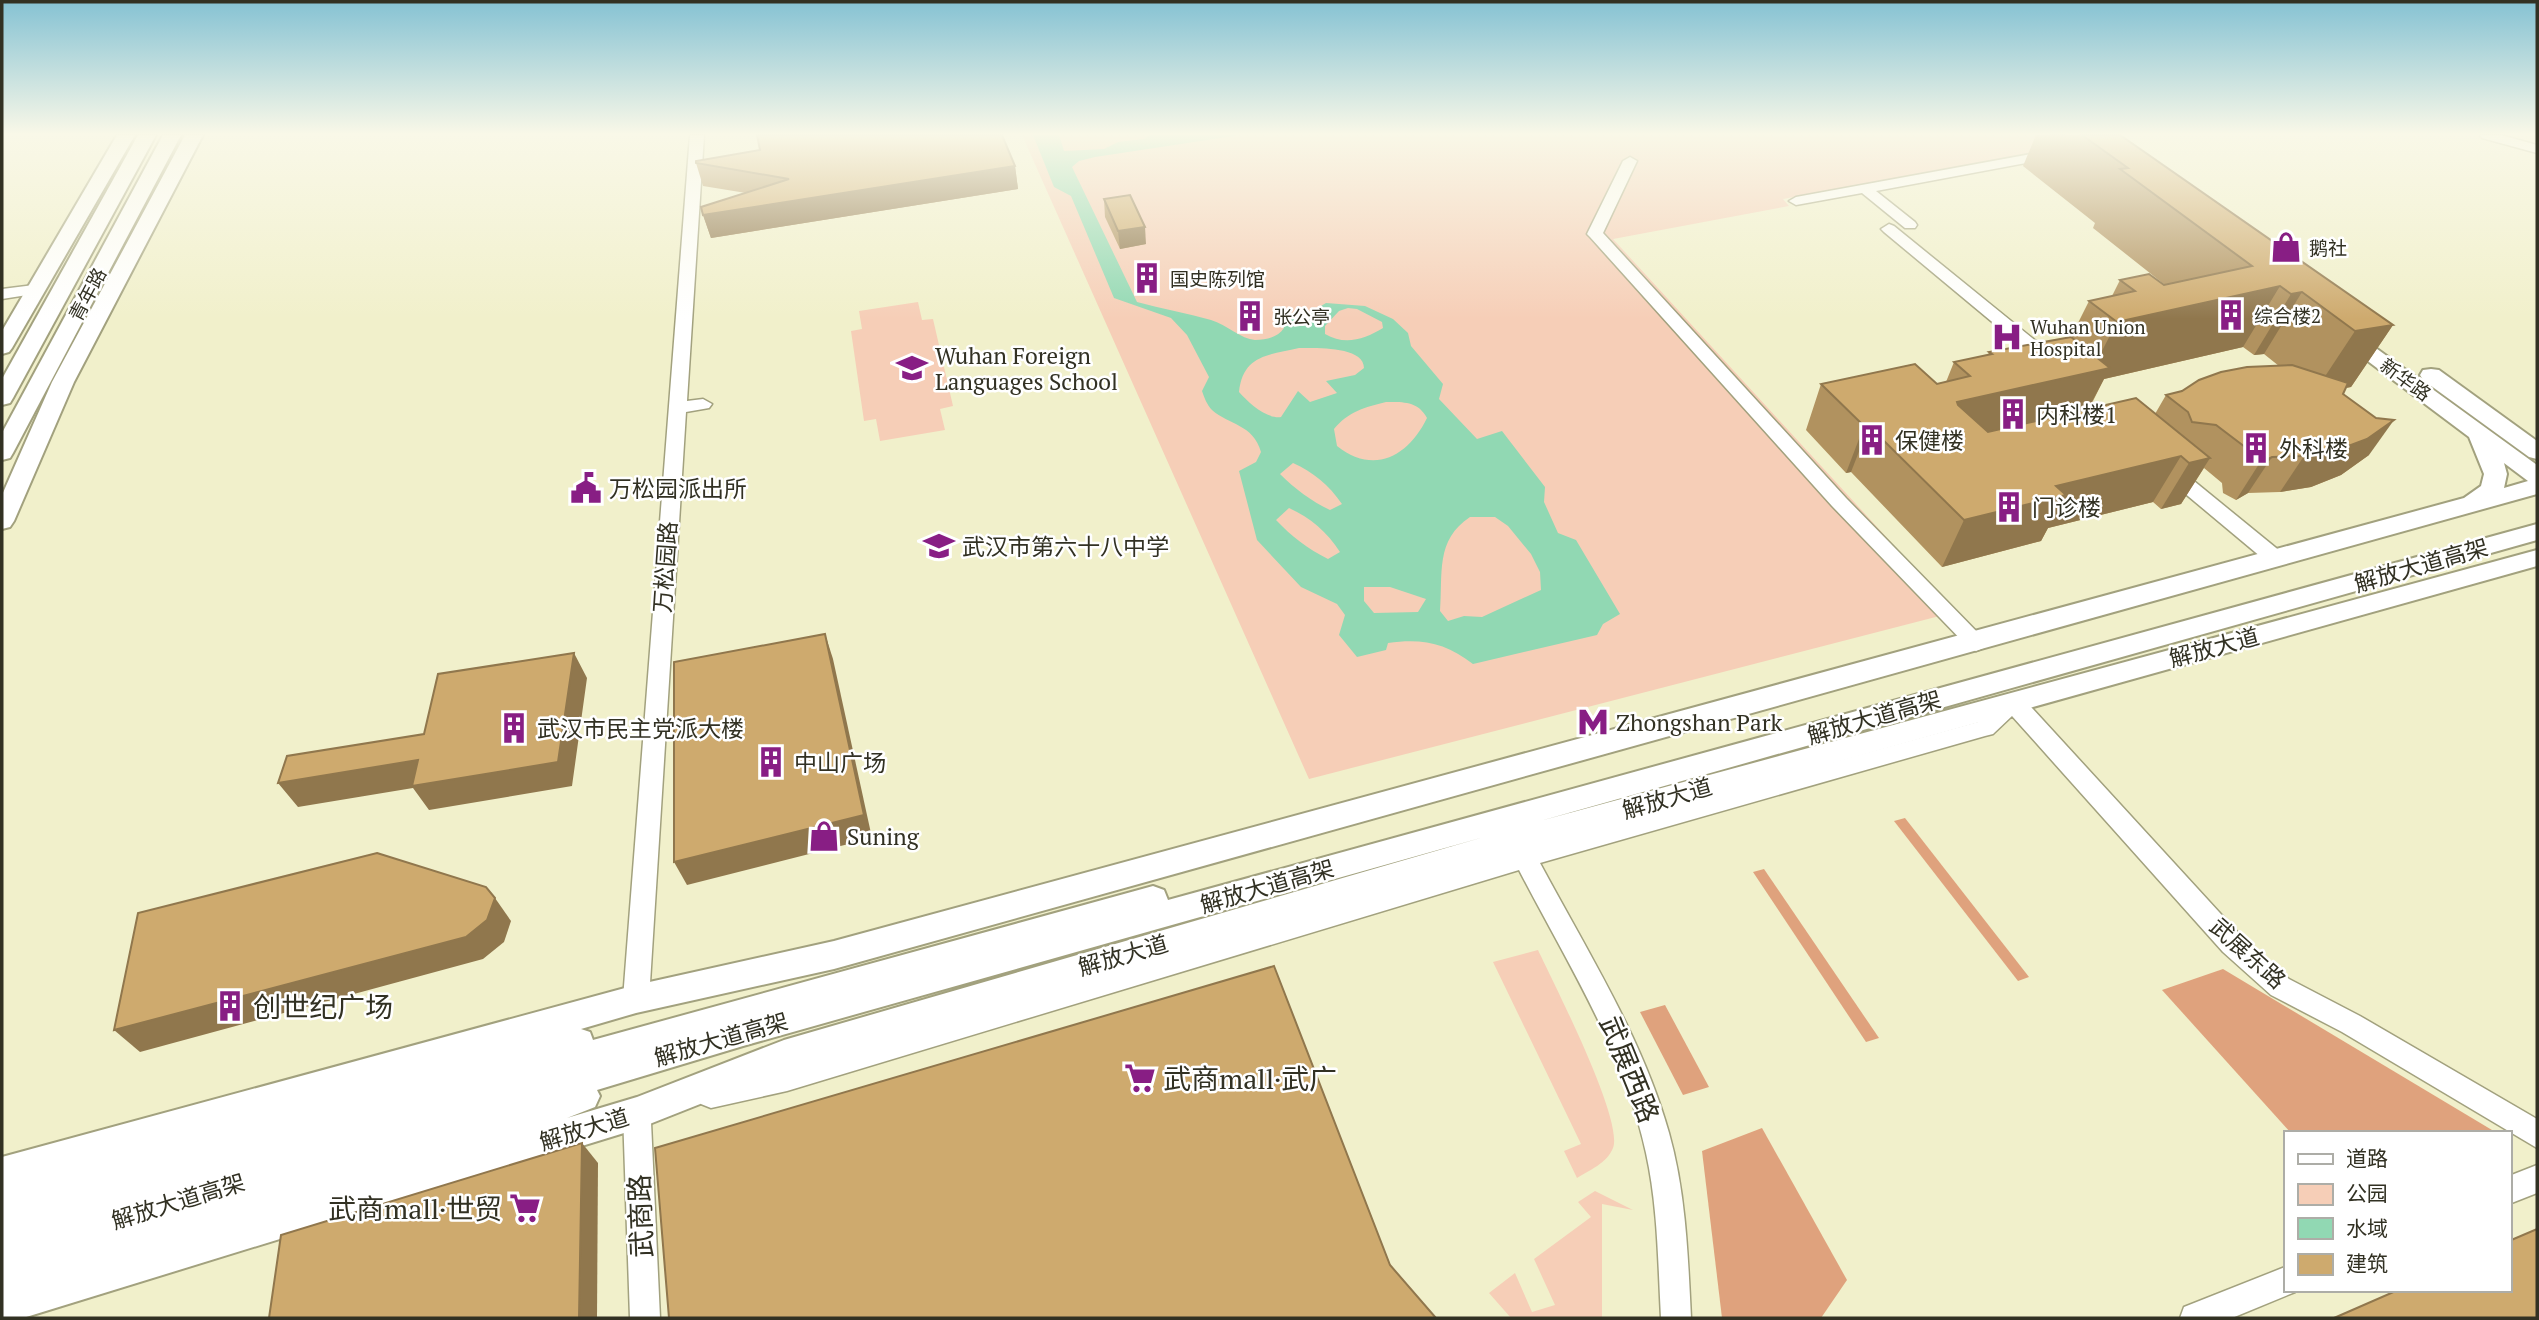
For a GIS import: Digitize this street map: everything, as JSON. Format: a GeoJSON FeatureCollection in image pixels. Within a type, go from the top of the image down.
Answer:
{"type":"FeatureCollection","features":[{"type":"Feature","properties":{"kind":"main road"},"geometry":{"type":"LineString","coordinates":[[2,348],[89,197]]}},
{"type":"Feature","properties":{"kind":"main road","name":"青年路"},"geometry":{"type":"LineString","coordinates":[[2,398],[114,197]]}},
{"type":"Feature","properties":{"kind":"main road","name":"青年路"},"geometry":{"type":"LineString","coordinates":[[3,451],[139,197]]}},
{"type":"Feature","properties":{"kind":"main road"},"geometry":{"type":"LineString","coordinates":[[2,521],[69,371],[161,197]]}},
{"type":"Feature","properties":{"kind":"main road"},"geometry":{"type":"LineString","coordinates":[[27,353],[30,297]]}},
{"type":"Feature","properties":{"kind":"main road","name":"新华路"},"geometry":{"type":"LineString","coordinates":[[2537,452],[2502,426],[2334,317],[2472,428],[2537,476]]}},
{"type":"Feature","properties":{"kind":"main road"},"geometry":{"type":"LineString","coordinates":[[3,451],[69,371]]}},
{"type":"Feature","properties":{"kind":"main road"},"geometry":{"type":"LineString","coordinates":[[2502,426],[2537,440]]}},
{"type":"Feature","properties":{"kind":"main road"},"geometry":{"type":"LineString","coordinates":[[2468,505],[2484,498],[2494,488],[2496,478],[2488,450],[2472,428]]}},
{"type":"Feature","properties":{"kind":"main road"},"geometry":{"type":"LineString","coordinates":[[2,1174],[636,999],[834,955],[1618,738],[1976,643],[2274,557],[2537,486]]}},
{"type":"Feature","properties":{"kind":"main road","name":"解放大道高架"},"geometry":{"type":"LineString","coordinates":[[2,1229],[2537,515]]}},
{"type":"Feature","properties":{"kind":"main road","name":"解放大道高架"},"geometry":{"type":"LineString","coordinates":[[2,1253],[742,1022],[2537,532]]}},
{"type":"Feature","properties":{"kind":"main road","name":"解放大道"},"geometry":{"type":"LineString","coordinates":[[2,1306],[637,1113],[784,1055],[1520,849],[2013,702],[2537,558]]}},
{"type":"Feature","properties":{"kind":"main road"},"geometry":{"type":"LineString","coordinates":[[2,1205],[522,1055],[742,1022]]}},
{"type":"Feature","properties":{"kind":"main road"},"geometry":{"type":"LineString","coordinates":[[2,1281],[552,1108],[742,1022]]}},
{"type":"Feature","properties":{"kind":"street","name":"万松园路"},"geometry":{"type":"LineString","coordinates":[[636,999],[692,197]]}},
{"type":"Feature","properties":{"kind":"street"},"geometry":{"type":"LineString","coordinates":[[1613,197],[1595,234],[1839,502],[1976,643]]}},
{"type":"Feature","properties":{"kind":"street"},"geometry":{"type":"LineString","coordinates":[[1796,201],[1819,197]]}},
{"type":"Feature","properties":{"kind":"street"},"geometry":{"type":"LineString","coordinates":[[1875,197],[1910,225],[1889,229],[2048,359],[2046,367],[2057,376]]}},
{"type":"Feature","properties":{"kind":"street"},"geometry":{"type":"LineString","coordinates":[[2,293],[30,297]]}},
{"type":"Feature","properties":{"kind":"street"},"geometry":{"type":"LineString","coordinates":[[676,408],[703,404]]}},
{"type":"Feature","properties":{"kind":"street"},"geometry":{"type":"LineString","coordinates":[[2159,463],[2274,557]]}},
{"type":"Feature","properties":{"kind":"street","name":"武展东路"},"geometry":{"type":"LineString","coordinates":[[2013,702],[2232,944],[2280,986],[2434,1071],[2537,1135]]}},
{"type":"Feature","properties":{"kind":"street","name":"武展西路"},"geometry":{"type":"LineString","coordinates":[[1520,849],[1608,1011],[1642,1092],[1656,1135],[1663,1175],[1676,1318]]}},
{"type":"Feature","properties":{"kind":"street","name":"武商路"},"geometry":{"type":"LineString","coordinates":[[637,1113],[645,1318]]}},
{"type":"Feature","properties":{"kind":"street"},"geometry":{"type":"LineString","coordinates":[[2511,1189],[2537,1179]]}},
{"type":"Feature","properties":{"kind":"street"},"geometry":{"type":"LineString","coordinates":[[2195,1318],[2284,1282]]}},
{"type":"Feature","properties":{"kind":"green space","name":"Zhongshan Park"},"geometry":{"type":"Polygon","coordinates":[[[1049,197],[1796,197],[1783,199],[1789,206],[1613,239],[1955,612],[1309,779],[1049,197]]]}},
{"type":"Feature","properties":{"kind":"green space"},"geometry":{"type":"Polygon","coordinates":[[[918,302],[922,320],[933,319],[953,406],[940,409],[945,430],[880,441],[876,419],[864,421],[851,331],[862,329],[859,311],[918,302]]]}},
{"type":"Feature","properties":{"kind":"green space"},"geometry":{"type":"Polygon","coordinates":[[[1538,950],[1598,1081],[1614,1133],[1613,1148],[1607,1158],[1577,1178],[1564,1151],[1581,1144],[1493,962],[1538,950]]]}},
{"type":"Feature","properties":{"kind":"green space"},"geometry":{"type":"Polygon","coordinates":[[[1595,1191],[1633,1210],[1602,1204],[1602,1318],[1511,1318],[1489,1293],[1515,1273],[1532,1312],[1555,1305],[1534,1259],[1591,1217],[1578,1202],[1595,1191]]]}},
{"type":"Feature","properties":{"kind":"shaded area"},"geometry":{"type":"Polygon","coordinates":[[[1905,818],[2029,977],[2018,981],[1894,821],[1905,818]]]}},
{"type":"Feature","properties":{"kind":"shaded area"},"geometry":{"type":"Polygon","coordinates":[[[1764,869],[1879,1038],[1866,1042],[1753,872],[1764,869]]]}},
{"type":"Feature","properties":{"kind":"shaded area"},"geometry":{"type":"Polygon","coordinates":[[[2223,969],[2494,1131],[2289,1131],[2162,990],[2223,969]]]}},
{"type":"Feature","properties":{"kind":"shaded area"},"geometry":{"type":"Polygon","coordinates":[[[1665,1005],[1709,1087],[1683,1095],[1640,1012],[1665,1005]]]}},
{"type":"Feature","properties":{"kind":"shaded area"},"geometry":{"type":"Polygon","coordinates":[[[1762,1128],[1847,1280],[1821,1318],[1722,1318],[1702,1151],[1762,1128]]]}},
{"type":"Feature","properties":{"kind":"water"},"geometry":{"type":"Polygon","coordinates":[[[1071,197],[1086,197],[1137,302],[1211,320],[1255,340],[1268,339],[1279,334],[1284,328],[1283,321],[1290,313],[1311,312],[1326,303],[1365,306],[1393,319],[1408,333],[1411,346],[1443,384],[1439,399],[1477,439],[1502,431],[1545,487],[1544,502],[1558,533],[1576,540],[1620,614],[1603,624],[1597,635],[1473,664],[1443,647],[1412,641],[1388,643],[1386,650],[1357,657],[1339,635],[1345,615],[1337,604],[1301,587],[1257,540],[1239,471],[1256,462],[1261,452],[1246,430],[1219,415],[1209,406],[1202,391],[1209,377],[1187,335],[1171,318],[1114,298],[1071,197]],[[1357,309],[1339,311],[1325,326],[1325,334],[1340,340],[1355,340],[1383,328],[1382,322],[1357,309]],[[1299,348],[1267,355],[1252,364],[1241,380],[1239,392],[1258,409],[1281,417],[1298,391],[1310,402],[1337,393],[1326,381],[1355,375],[1364,368],[1362,361],[1348,352],[1299,348]],[[1386,402],[1357,411],[1339,423],[1334,429],[1337,446],[1351,455],[1377,460],[1401,451],[1420,431],[1427,418],[1415,405],[1386,402]],[[1293,463],[1280,474],[1297,490],[1330,510],[1342,504],[1320,480],[1293,463]],[[1289,508],[1276,520],[1294,537],[1328,559],[1340,552],[1318,526],[1289,508]],[[1470,517],[1451,536],[1443,559],[1440,611],[1448,621],[1464,616],[1482,617],[1541,590],[1540,572],[1531,554],[1508,526],[1495,517],[1470,517]],[[1364,587],[1364,601],[1374,613],[1418,612],[1426,599],[1390,587],[1364,587]]]}},
{"type":"Feature","properties":{"kind":"building"},"geometry":{"type":"Polygon","coordinates":[[[734,197],[820,197],[703,215],[701,207],[734,197]]]}},
{"type":"Feature","properties":{"kind":"building"},"geometry":{"type":"Polygon","coordinates":[[[1131,197],[1145,227],[1118,231],[1104,199],[1131,197]]]}},
{"type":"Feature","properties":{"kind":"building"},"geometry":{"type":"Polygon","coordinates":[[[2158,197],[2209,197],[2393,325],[2355,331],[2302,292],[2291,294],[2280,286],[2117,322],[2089,301],[2135,291],[2120,280],[2149,274],[2164,285],[2252,266],[2158,197]]]}},
{"type":"Feature","properties":{"kind":"building"},"geometry":{"type":"Polygon","coordinates":[[[2071,337],[2110,368],[1957,402],[1958,405],[1988,432],[2136,398],[2210,458],[2189,463],[2181,456],[2056,486],[2066,495],[1964,520],[1869,426],[1864,426],[1821,384],[1915,364],[1937,384],[1970,376],[1954,362],[1992,354],[1989,352],[2071,337]]]}},
{"type":"Feature","properties":{"kind":"building"},"geometry":{"type":"Polygon","coordinates":[[[2292,365],[2348,383],[2343,394],[2376,418],[2394,420],[2367,439],[2335,451],[2272,457],[2259,464],[2246,457],[2245,447],[2216,425],[2192,422],[2188,412],[2166,395],[2182,391],[2199,380],[2221,372],[2247,367],[2292,365]]]}},
{"type":"Feature","properties":{"kind":"building","name":"中山广场"},"geometry":{"type":"Polygon","coordinates":[[[825,634],[864,815],[674,862],[674,662],[825,634]]]}},
{"type":"Feature","properties":{"kind":"building"},"geometry":{"type":"Polygon","coordinates":[[[574,653],[558,762],[412,786],[418,760],[278,783],[287,756],[424,734],[438,674],[574,653]]]}},
{"type":"Feature","properties":{"kind":"building","name":"创世纪广场"},"geometry":{"type":"Polygon","coordinates":[[[377,853],[486,887],[495,898],[487,920],[466,937],[114,1030],[138,913],[377,853]]]}},
{"type":"Feature","properties":{"kind":"building","name":"武商mall·武广"},"geometry":{"type":"Polygon","coordinates":[[[1274,966],[1390,1265],[1436,1318],[669,1318],[655,1148],[1274,966]]]}},
{"type":"Feature","properties":{"kind":"building","name":"武商mall·世贸"},"geometry":{"type":"Polygon","coordinates":[[[582,1143],[579,1318],[269,1318],[281,1235],[582,1143]]]}},
{"type":"Feature","properties":{"kind":"building"},"geometry":{"type":"Polygon","coordinates":[[[2537,1229],[2537,1318],[2334,1318],[2393,1292],[2511,1292],[2511,1240],[2537,1229]]]}},
{"type":"Feature","properties":{"kind":"place","name":"鹅社"},"geometry":{"type":"Point","coordinates":[2286,247]}},
{"type":"Feature","properties":{"kind":"place","name":"国史陈列馆"},"geometry":{"type":"Point","coordinates":[1147,278]}},
{"type":"Feature","properties":{"kind":"place","name":"综合楼2"},"geometry":{"type":"Point","coordinates":[2231,315]}},
{"type":"Feature","properties":{"kind":"place","name":"张公亭"},"geometry":{"type":"Point","coordinates":[1250,316]}},
{"type":"Feature","properties":{"kind":"place","name":"Wuhan Union Hospital"},"geometry":{"type":"Point","coordinates":[2007,337]}},
{"type":"Feature","properties":{"kind":"place","name":"Wuhan Foreign Languages School"},"geometry":{"type":"Point","coordinates":[912,368]}},
{"type":"Feature","properties":{"kind":"place","name":"内科楼1"},"geometry":{"type":"Point","coordinates":[2013,414]}},
{"type":"Feature","properties":{"kind":"place","name":"保健楼"},"geometry":{"type":"Point","coordinates":[1872,440]}},
{"type":"Feature","properties":{"kind":"place","name":"外科楼"},"geometry":{"type":"Point","coordinates":[2256,448]}},
{"type":"Feature","properties":{"kind":"place","name":"万松园派出所"},"geometry":{"type":"Point","coordinates":[586,488]}},
{"type":"Feature","properties":{"kind":"place","name":"门诊楼"},"geometry":{"type":"Point","coordinates":[2009,507]}},
{"type":"Feature","properties":{"kind":"place","name":"武汉市第六十八中学"},"geometry":{"type":"Point","coordinates":[939,546]}},
{"type":"Feature","properties":{"kind":"place","name":"Zhongshan Park"},"geometry":{"type":"Point","coordinates":[1593,722]}},
{"type":"Feature","properties":{"kind":"place","name":"武汉市民主党派大楼"},"geometry":{"type":"Point","coordinates":[514,728]}},
{"type":"Feature","properties":{"kind":"place","name":"中山广场"},"geometry":{"type":"Point","coordinates":[771,762]}},
{"type":"Feature","properties":{"kind":"place","name":"Suning"},"geometry":{"type":"Point","coordinates":[824,836]}},
{"type":"Feature","properties":{"kind":"place","name":"创世纪广场"},"geometry":{"type":"Point","coordinates":[230,1006]}},
{"type":"Feature","properties":{"kind":"place","name":"武商mall·武广"},"geometry":{"type":"Point","coordinates":[1140,1078]}},
{"type":"Feature","properties":{"kind":"place","name":"武商mall·世贸"},"geometry":{"type":"Point","coordinates":[525,1208]}}]}
